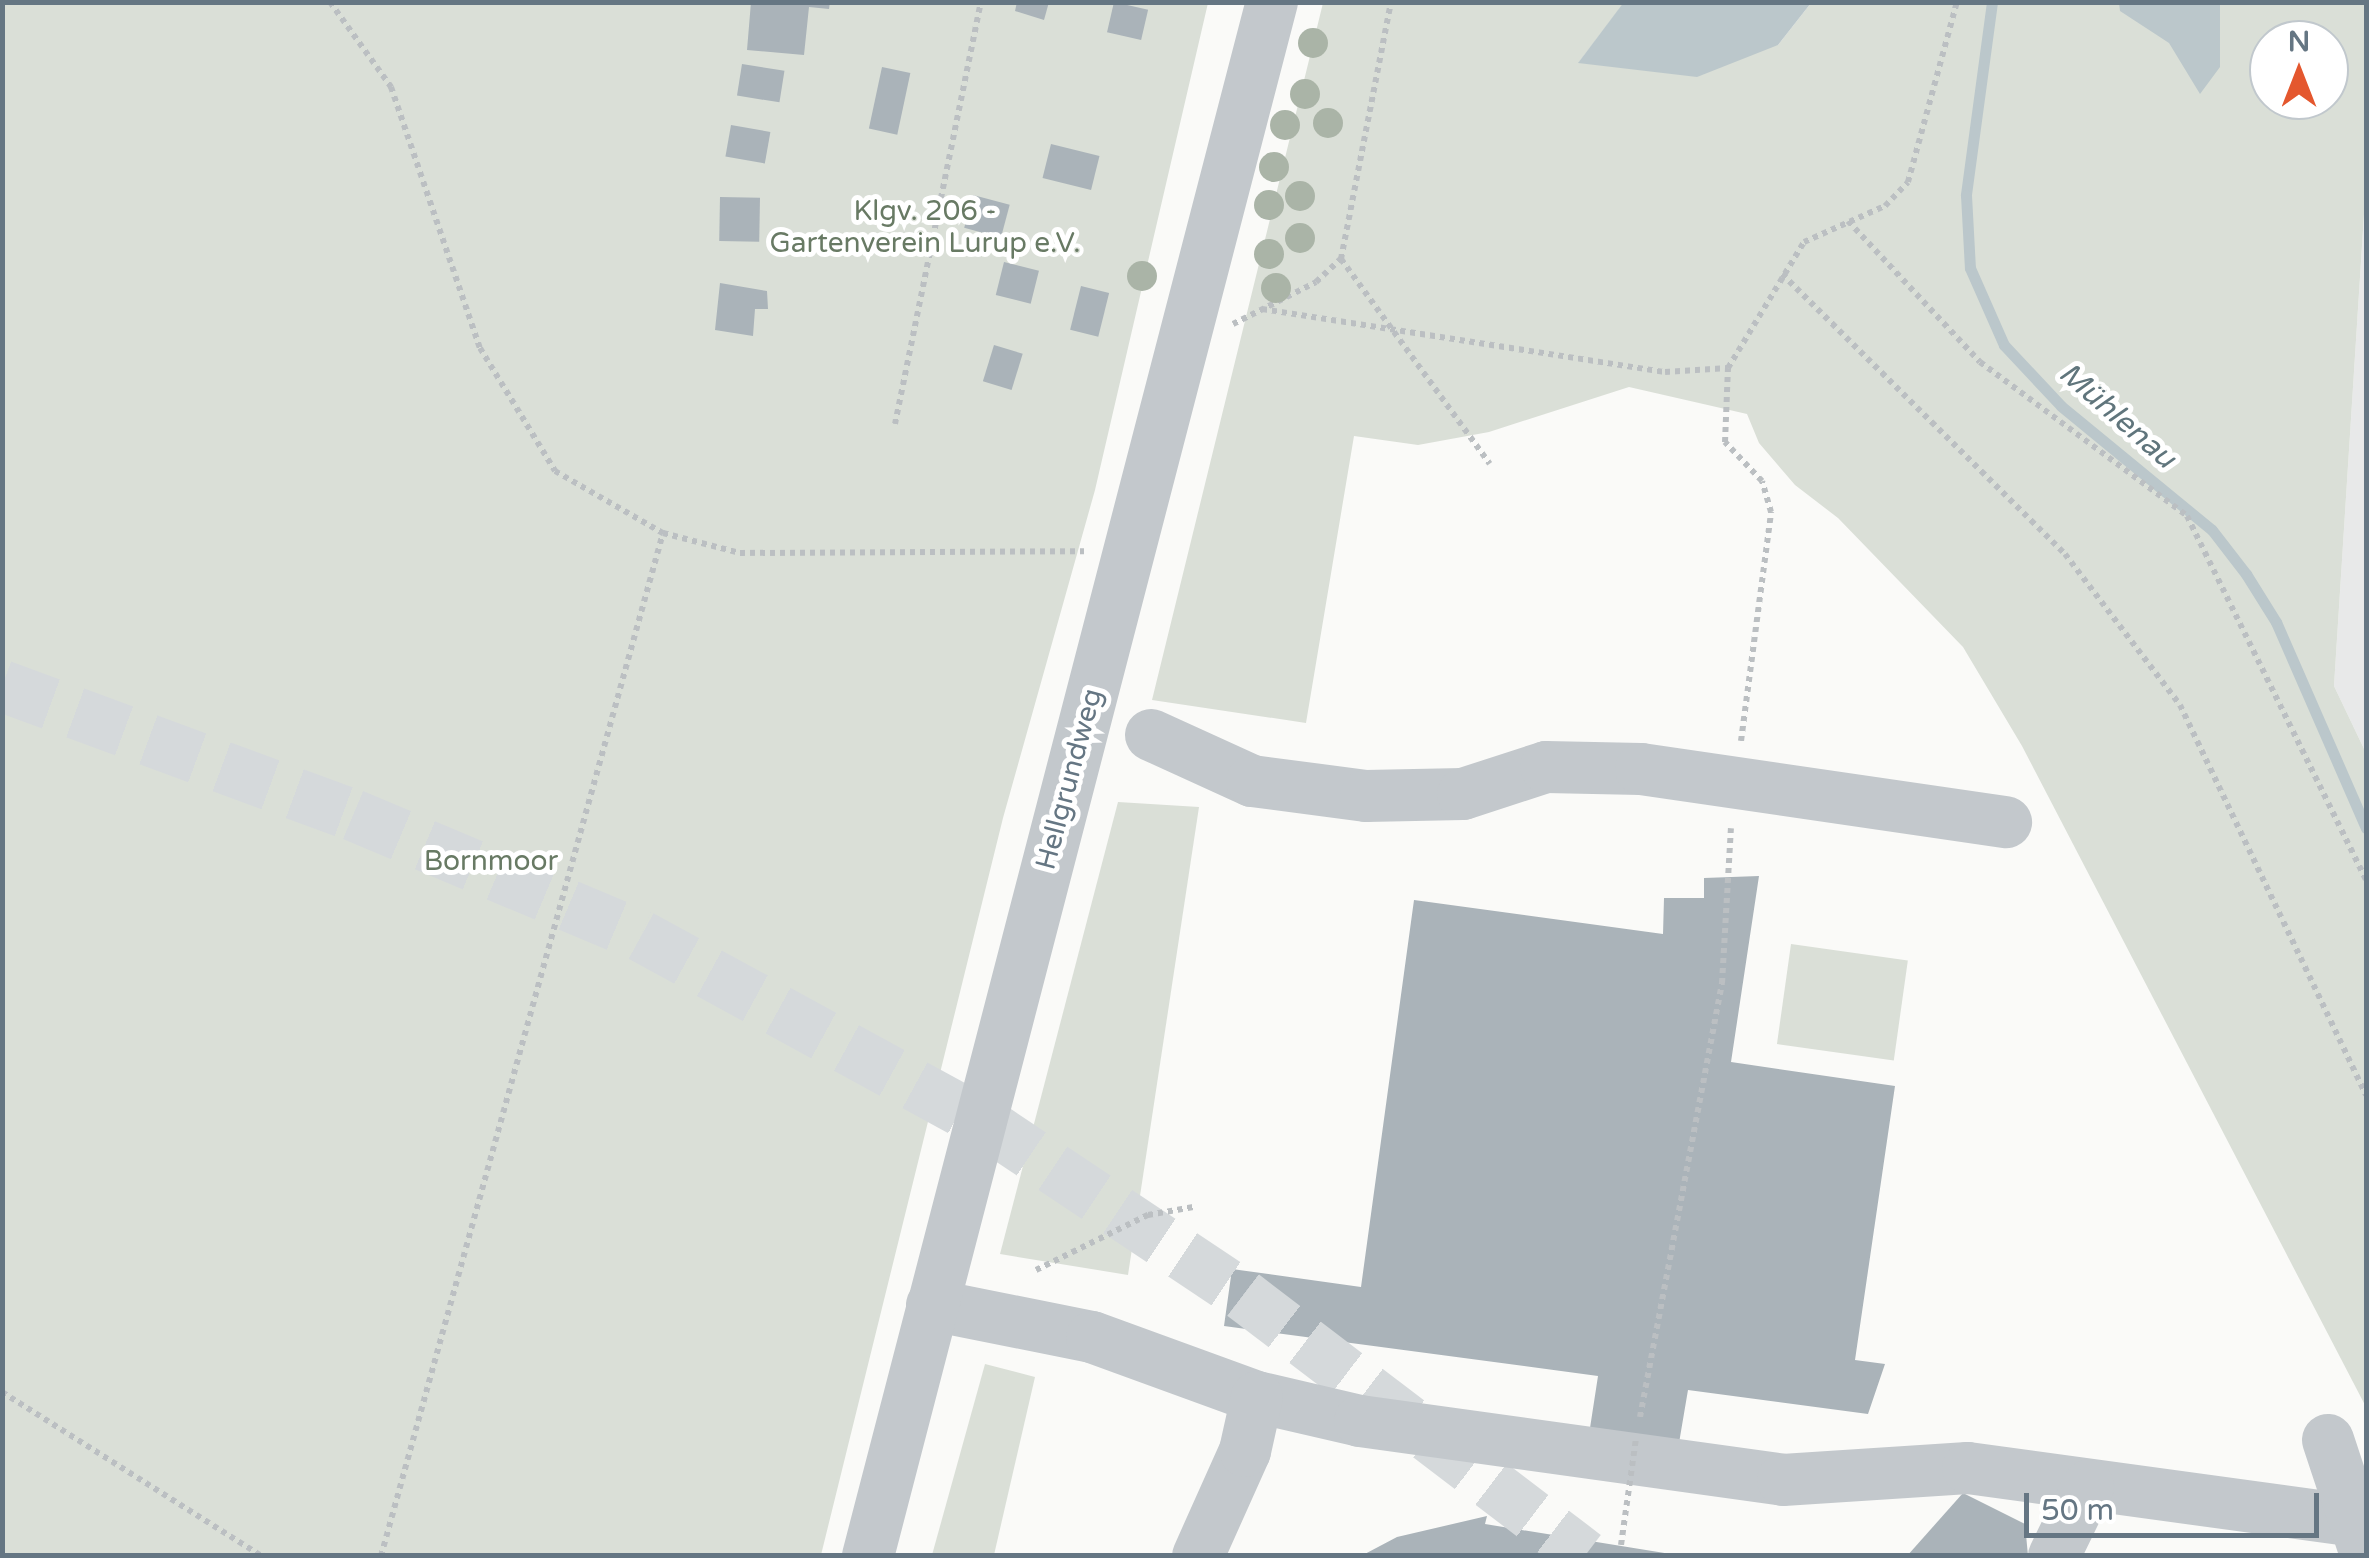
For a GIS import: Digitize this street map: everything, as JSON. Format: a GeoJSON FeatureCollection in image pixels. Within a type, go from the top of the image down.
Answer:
{"type":"FeatureCollection","features":[{"type":"Feature","properties":{"kind":"street","name":"Hellgrundweg"},"geometry":{"type":"LineString","coordinates":[[868,1556],[1272,2]]}},
{"type":"Feature","properties":{"kind":"street"},"geometry":{"type":"LineString","coordinates":[[1086,718],[1151,735],[1506,779],[1546,766],[1734,784],[2006,822]]}},
{"type":"Feature","properties":{"kind":"street"},"geometry":{"type":"LineString","coordinates":[[932,1305],[1092,1337],[1257,1396],[1360,1421],[1635,1450],[1803,1481],[1968,1468],[2088,1486],[2361,1538],[2328,1440]]}},
{"type":"Feature","properties":{"kind":"street"},"geometry":{"type":"LineString","coordinates":[[1198,1556],[1245,1451],[1257,1396]]}},
{"type":"Feature","properties":{"kind":"street"},"geometry":{"type":"LineString","coordinates":[[2054,1556],[2088,1486]]}},
{"type":"Feature","properties":{"kind":"path"},"geometry":{"type":"LineString","coordinates":[[330,2],[391,87],[480,348],[555,471],[662,534],[740,552],[1068,547]]}},
{"type":"Feature","properties":{"kind":"path"},"geometry":{"type":"LineString","coordinates":[[895,424],[980,2]]}},
{"type":"Feature","properties":{"kind":"path"},"geometry":{"type":"LineString","coordinates":[[1241,320],[1341,259],[1391,2]]}},
{"type":"Feature","properties":{"kind":"path"},"geometry":{"type":"LineString","coordinates":[[1620,1545],[1722,983],[1734,784],[1771,512],[1762,482],[1725,442],[1728,368],[1804,242],[1885,206],[1908,182],[1957,2]]}},
{"type":"Feature","properties":{"kind":"path"},"geometry":{"type":"LineString","coordinates":[[1848,221],[1980,362],[2186,516],[2366,879]]}},
{"type":"Feature","properties":{"kind":"path"},"geometry":{"type":"LineString","coordinates":[[1341,259],[1490,464]]}},
{"type":"Feature","properties":{"kind":"path"},"geometry":{"type":"LineString","coordinates":[[1782,274],[2065,554],[2180,705],[2366,1095]]}},
{"type":"Feature","properties":{"kind":"path"},"geometry":{"type":"LineString","coordinates":[[1262,309],[1665,372],[1728,368]]}},
{"type":"Feature","properties":{"kind":"path"},"geometry":{"type":"LineString","coordinates":[[381,1556],[662,534]]}},
{"type":"Feature","properties":{"kind":"path"},"geometry":{"type":"LineString","coordinates":[[1036,1270],[1148,1215],[1193,1207]]}},
{"type":"Feature","properties":{"kind":"path"},"geometry":{"type":"LineString","coordinates":[[2,1392],[261,1556]]}},
{"type":"Feature","properties":{"kind":"shaded area"},"geometry":{"type":"Polygon","coordinates":[[[1624,2],[1811,3],[1778,45],[1697,77],[1578,63],[1624,2]]]}},
{"type":"Feature","properties":{"kind":"shaded area"},"geometry":{"type":"Polygon","coordinates":[[[2119,3],[2220,3],[2220,67],[2200,94],[2169,43],[2120,11],[2119,3]]]}},
{"type":"Feature","properties":{"kind":"shaded area"},"geometry":{"type":"Polygon","coordinates":[[[2366,183],[2366,753],[2334,686],[2366,183]]]}},
{"type":"Feature","properties":{"kind":"green space","name":"Bornmoor"},"geometry":{"type":"Polygon","coordinates":[[[3,3],[1208,3],[1095,490],[1003,818],[821,1555],[3,1556],[3,3]]]}},
{"type":"Feature","properties":{"kind":"green space"},"geometry":{"type":"Polygon","coordinates":[[[1323,3],[1624,3],[1579,62],[1778,45],[1811,3],[2366,3],[2366,183],[2334,686],[2366,753],[2366,1407],[2022,746],[1963,647],[1838,518],[1795,485],[1759,443],[1747,414],[1629,387],[1489,432],[1418,445],[1354,436],[1306,723],[1152,700],[1323,3]]]}},
{"type":"Feature","properties":{"kind":"green space"},"geometry":{"type":"Polygon","coordinates":[[[1118,802],[1199,807],[1128,1275],[1000,1254],[1118,802]]]}},
{"type":"Feature","properties":{"kind":"green space"},"geometry":{"type":"Polygon","coordinates":[[[1791,944],[1908,960],[1894,1060],[1777,1044],[1791,944]]]}},
{"type":"Feature","properties":{"kind":"green space"},"geometry":{"type":"Polygon","coordinates":[[[985,1364],[1035,1377],[994,1555],[932,1555],[985,1364]]]}},
{"type":"Feature","properties":{"kind":"building"},"geometry":{"type":"Polygon","coordinates":[[[751,2],[830,2],[829,9],[809,7],[804,55],[747,50],[751,2]]]}},
{"type":"Feature","properties":{"kind":"building"},"geometry":{"type":"Polygon","coordinates":[[[1017,2],[1049,2],[1044,20],[1015,11],[1017,2]]]}},
{"type":"Feature","properties":{"kind":"building"},"geometry":{"type":"Polygon","coordinates":[[[1114,2],[1148,10],[1141,40],[1107,32],[1114,2]]]}},
{"type":"Feature","properties":{"kind":"building"},"geometry":{"type":"Polygon","coordinates":[[[742,64],[784,71],[779,102],[737,96],[742,64]]]}},
{"type":"Feature","properties":{"kind":"building"},"geometry":{"type":"Polygon","coordinates":[[[882,67],[910,73],[897,135],[869,129],[882,67]]]}},
{"type":"Feature","properties":{"kind":"building"},"geometry":{"type":"Polygon","coordinates":[[[731,125],[770,132],[765,163],[725,157],[731,125]]]}},
{"type":"Feature","properties":{"kind":"building"},"geometry":{"type":"Polygon","coordinates":[[[1051,144],[1100,156],[1091,190],[1043,178],[1051,144]]]}},
{"type":"Feature","properties":{"kind":"building"},"geometry":{"type":"Polygon","coordinates":[[[973,195],[1010,205],[1001,238],[964,228],[973,195]]]}},
{"type":"Feature","properties":{"kind":"building"},"geometry":{"type":"Polygon","coordinates":[[[720,197],[760,198],[759,242],[719,241],[720,197]]]}},
{"type":"Feature","properties":{"kind":"building"},"geometry":{"type":"Polygon","coordinates":[[[1004,262],[1039,271],[1031,304],[996,295],[1004,262]]]}},
{"type":"Feature","properties":{"kind":"building"},"geometry":{"type":"Polygon","coordinates":[[[720,283],[767,291],[768,309],[755,309],[753,336],[715,330],[720,283]]]}},
{"type":"Feature","properties":{"kind":"building"},"geometry":{"type":"Polygon","coordinates":[[[1081,286],[1109,293],[1098,337],[1070,330],[1081,286]]]}},
{"type":"Feature","properties":{"kind":"building"},"geometry":{"type":"Polygon","coordinates":[[[994,345],[1023,354],[1012,390],[983,381],[994,345]]]}},
{"type":"Feature","properties":{"kind":"building"},"geometry":{"type":"Polygon","coordinates":[[[1759,876],[1731,1062],[1895,1086],[1855,1360],[1885,1364],[1868,1414],[1688,1390],[1679,1443],[1590,1428],[1598,1376],[1224,1326],[1232,1269],[1361,1287],[1414,900],[1663,934],[1664,898],[1704,898],[1704,878],[1759,876]]]}},
{"type":"Feature","properties":{"kind":"building"},"geometry":{"type":"Polygon","coordinates":[[[1963,1493],[2025,1524],[2028,1556],[1907,1556],[1963,1493]]]}},
{"type":"Feature","properties":{"kind":"building"},"geometry":{"type":"Polygon","coordinates":[[[1487,1516],[1485,1524],[1683,1556],[1361,1556],[1397,1537],[1487,1516]]]}},
{"type":"Feature","properties":{"kind":"waterway","name":"Mühlenau"},"geometry":{"type":"LineString","coordinates":[[1992,2],[1966,195],[1970,268],[2004,345],[2061,406],[2212,530],[2246,574],[2276,622],[2366,828]]}},
{"type":"Feature","properties":{"kind":"tunnel"},"geometry":{"type":"LineString","coordinates":[[2,686],[353,815],[641,936],[988,1125],[1243,1295],[1585,1556]]}},
{"type":"Feature","properties":{"kind":"park label","name":"Klgv. 206 - Gartenverein Lurup e.V."},"geometry":{"type":"Point","coordinates":[925,227]}}]}
